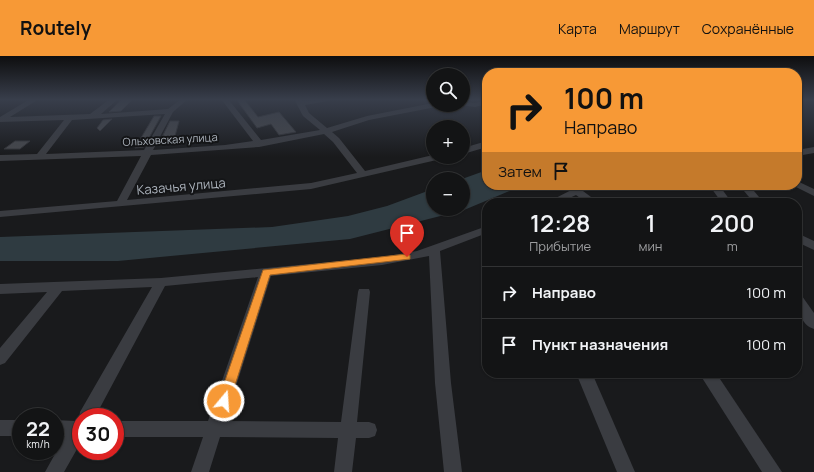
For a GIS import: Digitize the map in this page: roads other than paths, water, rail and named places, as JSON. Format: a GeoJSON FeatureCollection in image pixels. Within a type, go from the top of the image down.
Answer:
{"type":"FeatureCollection","features":[{"type":"Feature","properties":{"kind":"street"},"geometry":{"type":"LineString","coordinates":[[0,120],[56,118]]}},
{"type":"Feature","properties":{"kind":"street"},"geometry":{"type":"LineString","coordinates":[[39,157],[70,118]]}},
{"type":"Feature","properties":{"kind":"street"},"geometry":{"type":"LineString","coordinates":[[120,204],[166,118]]}},
{"type":"Feature","properties":{"kind":"street"},"geometry":{"type":"LineString","coordinates":[[239,118],[259,144]]}},
{"type":"Feature","properties":{"kind":"street"},"geometry":{"type":"LineString","coordinates":[[312,118],[336,140],[364,175]]}},
{"type":"Feature","properties":{"kind":"street","name":"Ольховская улица"},"geometry":{"type":"LineString","coordinates":[[0,158],[193,151],[259,144],[326,130],[367,118]]}},
{"type":"Feature","properties":{"kind":"street"},"geometry":{"type":"LineString","coordinates":[[470,149],[482,145]]}},
{"type":"Feature","properties":{"kind":"street"},"geometry":{"type":"LineString","coordinates":[[802,152],[813,151]]}},
{"type":"Feature","properties":{"kind":"street","name":"Казачья улица"},"geometry":{"type":"LineString","coordinates":[[0,214],[311,186],[426,160]]}},
{"type":"Feature","properties":{"kind":"street"},"geometry":{"type":"LineString","coordinates":[[802,187],[814,193]]}},
{"type":"Feature","properties":{"kind":"street"},"geometry":{"type":"LineString","coordinates":[[748,190],[756,198]]}},
{"type":"Feature","properties":{"kind":"street"},"geometry":{"type":"LineString","coordinates":[[561,198],[576,191],[586,198]]}},
{"type":"Feature","properties":{"kind":"street"},"geometry":{"type":"LineString","coordinates":[[0,289],[161,282],[382,261],[419,255],[482,231]]}},
{"type":"Feature","properties":{"kind":"street"},"geometry":{"type":"LineString","coordinates":[[802,240],[814,246]]}},
{"type":"Feature","properties":{"kind":"street"},"geometry":{"type":"LineString","coordinates":[[434,248],[443,383],[452,472]]}},
{"type":"Feature","properties":{"kind":"street"},"geometry":{"type":"LineString","coordinates":[[200,472],[266,272]]}},
{"type":"Feature","properties":{"kind":"street"},"geometry":{"type":"LineString","coordinates":[[91,408],[161,282]]}},
{"type":"Feature","properties":{"kind":"street"},"geometry":{"type":"LineString","coordinates":[[0,359],[58,287]]}},
{"type":"Feature","properties":{"kind":"street"},"geometry":{"type":"LineString","coordinates":[[343,472],[364,292]]}},
{"type":"Feature","properties":{"kind":"street"},"geometry":{"type":"LineString","coordinates":[[802,306],[814,324]]}},
{"type":"Feature","properties":{"kind":"street"},"geometry":{"type":"LineString","coordinates":[[586,378],[626,472]]}},
{"type":"Feature","properties":{"kind":"street"},"geometry":{"type":"LineString","coordinates":[[710,378],[773,472]]}},
{"type":"Feature","properties":{"kind":"street"},"geometry":{"type":"LineString","coordinates":[[0,428],[12,428]]}},
{"type":"Feature","properties":{"kind":"street"},"geometry":{"type":"LineString","coordinates":[[124,429],[369,430]]}},
{"type":"Feature","properties":{"kind":"street"},"geometry":{"type":"LineString","coordinates":[[54,472],[72,442]]}}]}
